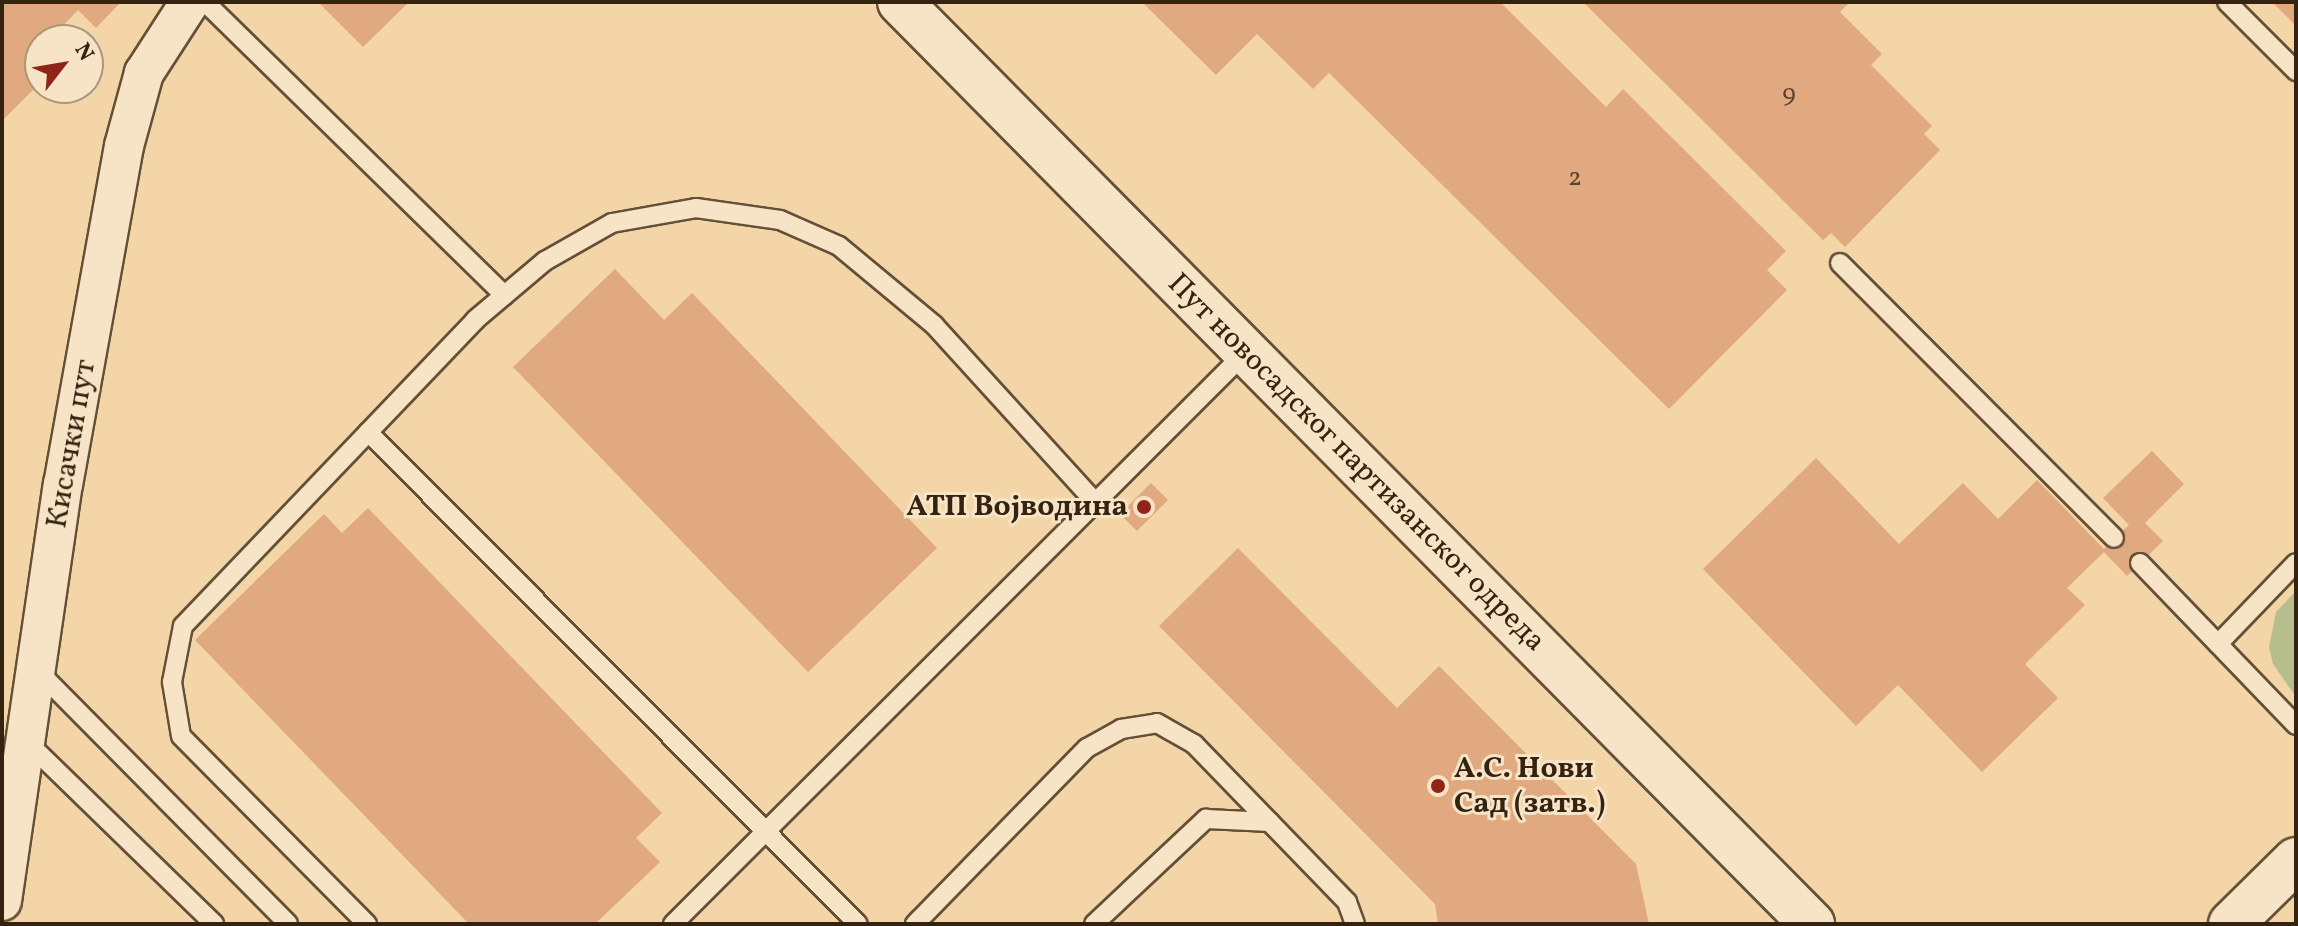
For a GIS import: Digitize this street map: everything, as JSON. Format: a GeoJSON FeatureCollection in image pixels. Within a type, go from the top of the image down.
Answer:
{"type":"FeatureCollection","features":[{"type":"Feature","properties":{"kind":"street","name":"Кисачки пут"},"geometry":{"type":"LineString","coordinates":[[2,901],[63,485],[131,117],[144,73],[190,2]]}},
{"type":"Feature","properties":{"kind":"street","name":"Пут новосадског партизанског одреда"},"geometry":{"type":"LineString","coordinates":[[900,2],[1811,924]]}},
{"type":"Feature","properties":{"kind":"street"},"geometry":{"type":"LineString","coordinates":[[2231,924],[2296,860]]}},
{"type":"Feature","properties":{"kind":"lane"},"geometry":{"type":"LineString","coordinates":[[205,2],[504,295]]}},
{"type":"Feature","properties":{"kind":"lane"},"geometry":{"type":"LineString","coordinates":[[2227,2],[2296,71]]}},
{"type":"Feature","properties":{"kind":"lane"},"geometry":{"type":"LineString","coordinates":[[367,924],[181,736],[172,682],[183,626],[368,432],[504,295],[545,261],[612,223],[696,208],[780,220],[839,246],[934,325],[1097,504]]}},
{"type":"Feature","properties":{"kind":"lane"},"geometry":{"type":"LineString","coordinates":[[1840,263],[2114,538]]}},
{"type":"Feature","properties":{"kind":"lane"},"geometry":{"type":"LineString","coordinates":[[673,924],[1246,352]]}},
{"type":"Feature","properties":{"kind":"lane"},"geometry":{"type":"LineString","coordinates":[[368,432],[858,924]]}},
{"type":"Feature","properties":{"kind":"lane"},"geometry":{"type":"LineString","coordinates":[[2140,563],[2296,725]]}},
{"type":"Feature","properties":{"kind":"lane"},"geometry":{"type":"LineString","coordinates":[[2218,644],[2296,563]]}},
{"type":"Feature","properties":{"kind":"lane"},"geometry":{"type":"LineString","coordinates":[[37,670],[288,924]]}},
{"type":"Feature","properties":{"kind":"lane"},"geometry":{"type":"LineString","coordinates":[[915,924],[1087,748],[1121,729],[1157,723],[1194,744],[1347,902],[1355,924]]}},
{"type":"Feature","properties":{"kind":"lane"},"geometry":{"type":"LineString","coordinates":[[25,740],[214,924]]}},
{"type":"Feature","properties":{"kind":"lane"},"geometry":{"type":"LineString","coordinates":[[1094,924],[1206,819],[1270,822]]}},
{"type":"Feature","properties":{"kind":"green space"},"geometry":{"type":"Polygon","coordinates":[[[2296,591],[2296,697],[2273,664],[2269,647],[2276,612],[2296,591]]]}},
{"type":"Feature","properties":{"kind":"building"},"geometry":{"type":"Polygon","coordinates":[[[2,2],[121,2],[100,24],[92,24],[78,10],[65,24],[24,24],[24,99],[2,121],[2,2]]]}},
{"type":"Feature","properties":{"kind":"building"},"geometry":{"type":"Polygon","coordinates":[[[318,2],[409,2],[363,47],[318,2]]]}},
{"type":"Feature","properties":{"kind":"building"},"geometry":{"type":"Polygon","coordinates":[[[1142,2],[1500,2],[1606,107],[1623,89],[1786,251],[1767,270],[1787,290],[1669,409],[1329,73],[1313,89],[1257,34],[1216,75],[1142,2]]]}},
{"type":"Feature","properties":{"kind":"building"},"geometry":{"type":"Polygon","coordinates":[[[1583,2],[1850,2],[1840,12],[1882,54],[1871,65],[1932,126],[1924,134],[1940,150],[1845,247],[1831,233],[1823,240],[1583,2]]]}},
{"type":"Feature","properties":{"kind":"building"},"geometry":{"type":"Polygon","coordinates":[[[2272,2],[2296,2],[2296,26],[2272,2]]]}},
{"type":"Feature","properties":{"kind":"building"},"geometry":{"type":"Polygon","coordinates":[[[615,269],[664,320],[692,293],[937,548],[808,672],[513,367],[615,269]]]}},
{"type":"Feature","properties":{"kind":"building"},"geometry":{"type":"Polygon","coordinates":[[[2152,451],[2184,484],[2145,523],[2163,541],[2127,576],[2104,552],[2067,588],[2085,605],[2025,664],[2058,698],[1982,772],[1898,685],[1856,726],[1703,569],[1816,458],[1899,544],[1963,483],[1998,519],[2037,480],[2104,549],[2129,525],[2103,498],[2152,451]]]}},
{"type":"Feature","properties":{"kind":"building","name":"АТП Војводина"},"geometry":{"type":"Polygon","coordinates":[[[1151,483],[1168,500],[1137,531],[1120,514],[1151,483]]]}},
{"type":"Feature","properties":{"kind":"building"},"geometry":{"type":"Polygon","coordinates":[[[368,508],[662,813],[636,838],[660,862],[595,924],[469,924],[195,640],[324,514],[342,533],[368,508]]]}},
{"type":"Feature","properties":{"kind":"building","name":"А.С. Нови Сад (затв.)"},"geometry":{"type":"Polygon","coordinates":[[[1238,548],[1397,708],[1439,666],[1636,864],[1649,924],[1438,924],[1435,904],[1159,626],[1238,548]]]}},
{"type":"Feature","properties":{"kind":"place","name":"АТП Војводина"},"geometry":{"type":"Point","coordinates":[1144,507]}},
{"type":"Feature","properties":{"kind":"place","name":"А.С. Нови Сад (затв.)"},"geometry":{"type":"Point","coordinates":[1438,786]}}]}
